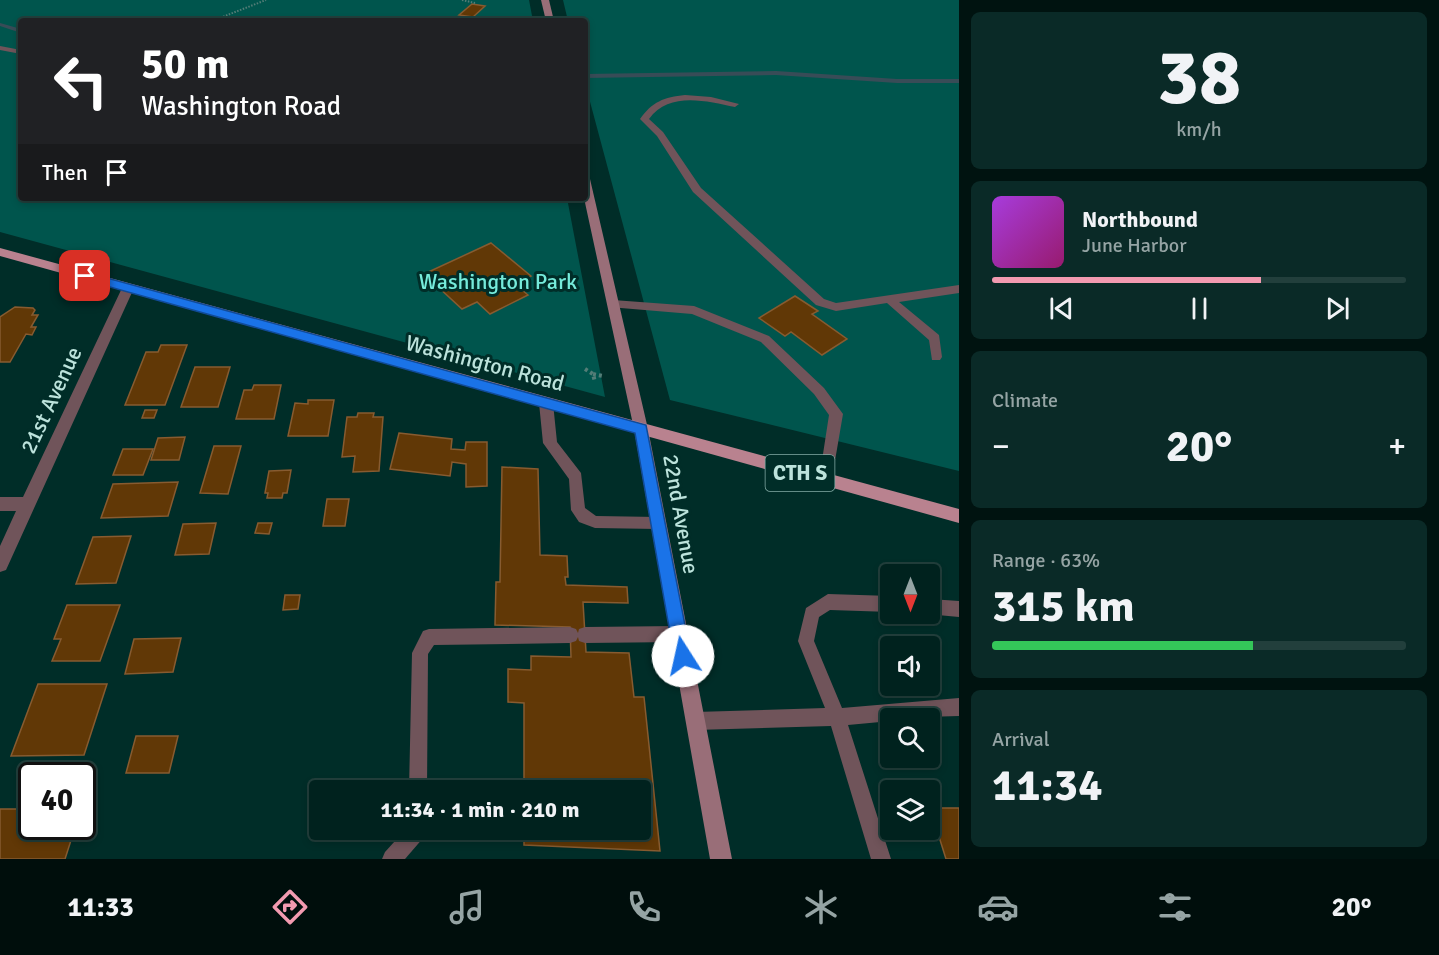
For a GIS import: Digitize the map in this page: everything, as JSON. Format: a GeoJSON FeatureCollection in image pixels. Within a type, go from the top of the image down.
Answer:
{"type":"FeatureCollection","features":[{"type":"Feature","properties":{"kind":"main road","name":"Washington Road"},"geometry":{"type":"LineString","coordinates":[[0,252],[959,516]]}},
{"type":"Feature","properties":{"kind":"street"},"geometry":{"type":"LineString","coordinates":[[545,0],[549,18]]}},
{"type":"Feature","properties":{"kind":"street","name":"22nd Avenue"},"geometry":{"type":"LineString","coordinates":[[588,192],[641,429],[721,859]]}},
{"type":"Feature","properties":{"kind":"street","name":"21st Avenue"},"geometry":{"type":"LineString","coordinates":[[0,564],[128,288]]}},
{"type":"Feature","properties":{"kind":"street"},"geometry":{"type":"LineString","coordinates":[[0,504],[28,504]]}},
{"type":"Feature","properties":{"kind":"lane"},"geometry":{"type":"LineString","coordinates":[[0,48],[18,51]]}},
{"type":"Feature","properties":{"kind":"lane"},"geometry":{"type":"LineString","coordinates":[[735,104],[698,99],[665,100],[650,109],[644,119],[660,134],[697,190],[820,302],[836,307],[959,289]]}},
{"type":"Feature","properties":{"kind":"lane"},"geometry":{"type":"LineString","coordinates":[[889,299],[935,338],[936,357]]}},
{"type":"Feature","properties":{"kind":"lane"},"geometry":{"type":"LineString","coordinates":[[613,304],[693,310],[765,339],[819,391],[836,414],[826,480]]}},
{"type":"Feature","properties":{"kind":"lane"},"geometry":{"type":"LineString","coordinates":[[546,403],[550,443],[576,477],[578,510],[584,517],[595,522],[658,523]]}},
{"type":"Feature","properties":{"kind":"lane"},"geometry":{"type":"LineString","coordinates":[[880,604],[828,602],[812,613],[806,640],[837,717],[881,859]]}},
{"type":"Feature","properties":{"kind":"lane"},"geometry":{"type":"LineString","coordinates":[[940,608],[959,609]]}},
{"type":"Feature","properties":{"kind":"lane"},"geometry":{"type":"LineString","coordinates":[[418,780],[420,653],[429,637],[679,634]]}},
{"type":"Feature","properties":{"kind":"lane"},"geometry":{"type":"LineString","coordinates":[[695,721],[837,717],[959,707]]}},
{"type":"Feature","properties":{"kind":"lane"},"geometry":{"type":"LineString","coordinates":[[392,859],[408,840]]}},
{"type":"Feature","properties":{"kind":"path"},"geometry":{"type":"LineString","coordinates":[[220,18],[266,0]]}},
{"type":"Feature","properties":{"kind":"path"},"geometry":{"type":"LineString","coordinates":[[462,0],[475,3]]}},
{"type":"Feature","properties":{"kind":"path"},"geometry":{"type":"LineString","coordinates":[[585,369],[603,376]]}},
{"type":"Feature","properties":{"kind":"path"},"geometry":{"type":"LineString","coordinates":[[593,374],[595,382]]}},
{"type":"Feature","properties":{"kind":"green space","name":"Washington Park"},"geometry":{"type":"Polygon","coordinates":[[[0,0],[529,0],[532,18],[18,18],[18,201],[568,201],[605,397],[0,232],[0,0]]]}},
{"type":"Feature","properties":{"kind":"green space"},"geometry":{"type":"Polygon","coordinates":[[[563,0],[959,0],[959,471],[670,400],[588,94],[588,18],[567,18],[563,0]]]}},
{"type":"Feature","properties":{"kind":"building"},"geometry":{"type":"Polygon","coordinates":[[[472,4],[485,6],[473,17],[459,15],[472,4]]]}},
{"type":"Feature","properties":{"kind":"building"},"geometry":{"type":"Polygon","coordinates":[[[491,243],[531,276],[515,284],[528,295],[490,314],[477,302],[462,309],[424,274],[491,243]]]}},
{"type":"Feature","properties":{"kind":"building"},"geometry":{"type":"Polygon","coordinates":[[[795,296],[818,311],[812,314],[847,339],[822,355],[791,332],[785,336],[759,318],[795,296]]]}},
{"type":"Feature","properties":{"kind":"building"},"geometry":{"type":"Polygon","coordinates":[[[15,307],[33,308],[35,310],[32,315],[38,315],[31,327],[36,327],[32,335],[26,334],[10,362],[0,362],[0,317],[15,307]]]}},
{"type":"Feature","properties":{"kind":"building"},"geometry":{"type":"Polygon","coordinates":[[[161,345],[187,345],[165,405],[125,405],[146,352],[158,352],[161,345]]]}},
{"type":"Feature","properties":{"kind":"building"},"geometry":{"type":"Polygon","coordinates":[[[195,367],[230,367],[218,407],[181,407],[195,367]]]}},
{"type":"Feature","properties":{"kind":"building"},"geometry":{"type":"Polygon","coordinates":[[[254,385],[281,385],[274,419],[236,419],[244,390],[252,390],[254,385]]]}},
{"type":"Feature","properties":{"kind":"building"},"geometry":{"type":"Polygon","coordinates":[[[308,400],[334,400],[328,436],[288,436],[295,403],[308,404],[308,400]]]}},
{"type":"Feature","properties":{"kind":"building"},"geometry":{"type":"Polygon","coordinates":[[[145,410],[157,410],[154,418],[142,418],[145,410]]]}},
{"type":"Feature","properties":{"kind":"building"},"geometry":{"type":"Polygon","coordinates":[[[358,413],[374,413],[373,417],[383,417],[379,471],[353,472],[355,456],[342,457],[347,417],[357,417],[358,413]]]}},
{"type":"Feature","properties":{"kind":"building"},"geometry":{"type":"Polygon","coordinates":[[[399,433],[452,439],[451,449],[465,450],[466,442],[487,442],[487,486],[466,487],[466,464],[452,462],[450,476],[390,469],[399,433]]]}},
{"type":"Feature","properties":{"kind":"building"},"geometry":{"type":"Polygon","coordinates":[[[185,437],[179,460],[151,460],[158,438],[185,437]]]}},
{"type":"Feature","properties":{"kind":"building"},"geometry":{"type":"Polygon","coordinates":[[[214,446],[241,446],[228,494],[200,493],[214,446]]]}},
{"type":"Feature","properties":{"kind":"building"},"geometry":{"type":"Polygon","coordinates":[[[123,449],[153,449],[143,475],[113,475],[123,449]]]}},
{"type":"Feature","properties":{"kind":"building"},"geometry":{"type":"Polygon","coordinates":[[[502,467],[538,469],[540,555],[567,556],[566,585],[627,587],[628,603],[583,602],[586,652],[629,653],[634,697],[644,697],[660,851],[524,845],[524,840],[651,840],[651,780],[524,780],[524,703],[508,702],[508,669],[531,670],[531,656],[571,657],[570,627],[495,625],[496,582],[500,582],[502,467]]]}},
{"type":"Feature","properties":{"kind":"building"},"geometry":{"type":"Polygon","coordinates":[[[291,470],[287,493],[283,493],[282,498],[267,498],[268,493],[265,493],[269,471],[291,470]]]}},
{"type":"Feature","properties":{"kind":"building"},"geometry":{"type":"Polygon","coordinates":[[[178,482],[168,516],[101,518],[113,484],[178,482]]]}},
{"type":"Feature","properties":{"kind":"building"},"geometry":{"type":"Polygon","coordinates":[[[327,499],[349,499],[345,526],[323,526],[327,499]]]}},
{"type":"Feature","properties":{"kind":"building"},"geometry":{"type":"Polygon","coordinates":[[[216,523],[209,554],[175,555],[183,524],[216,523]]]}},
{"type":"Feature","properties":{"kind":"building"},"geometry":{"type":"Polygon","coordinates":[[[258,523],[272,523],[269,534],[255,533],[258,523]]]}},
{"type":"Feature","properties":{"kind":"building"},"geometry":{"type":"Polygon","coordinates":[[[131,536],[116,583],[76,584],[93,537],[131,536]]]}},
{"type":"Feature","properties":{"kind":"building"},"geometry":{"type":"Polygon","coordinates":[[[285,595],[300,595],[298,609],[283,610],[285,595]]]}},
{"type":"Feature","properties":{"kind":"building"},"geometry":{"type":"Polygon","coordinates":[[[67,605],[120,605],[100,661],[52,661],[61,639],[54,639],[67,605]]]}},
{"type":"Feature","properties":{"kind":"building"},"geometry":{"type":"Polygon","coordinates":[[[181,638],[173,672],[125,674],[134,639],[181,638]]]}},
{"type":"Feature","properties":{"kind":"building"},"geometry":{"type":"Polygon","coordinates":[[[38,684],[107,684],[84,755],[11,756],[38,684]]]}},
{"type":"Feature","properties":{"kind":"building"},"geometry":{"type":"Polygon","coordinates":[[[136,736],[178,736],[169,773],[126,773],[136,736]]]}},
{"type":"Feature","properties":{"kind":"building"},"geometry":{"type":"Polygon","coordinates":[[[940,808],[959,808],[959,859],[946,859],[940,840],[940,808]]]}},
{"type":"Feature","properties":{"kind":"building"},"geometry":{"type":"Polygon","coordinates":[[[0,809],[18,809],[18,840],[71,840],[65,859],[0,859],[0,809]]]}},
{"type":"Feature","properties":{"kind":"waterway"},"geometry":{"type":"LineString","coordinates":[[0,24],[18,30]]}},
{"type":"Feature","properties":{"kind":"waterway"},"geometry":{"type":"LineString","coordinates":[[588,76],[776,73],[897,81],[959,81]]}},
{"type":"Feature","properties":{"kind":"route"},"geometry":{"type":"LineString","coordinates":[[85,276],[641,429],[683,656]]}}]}
